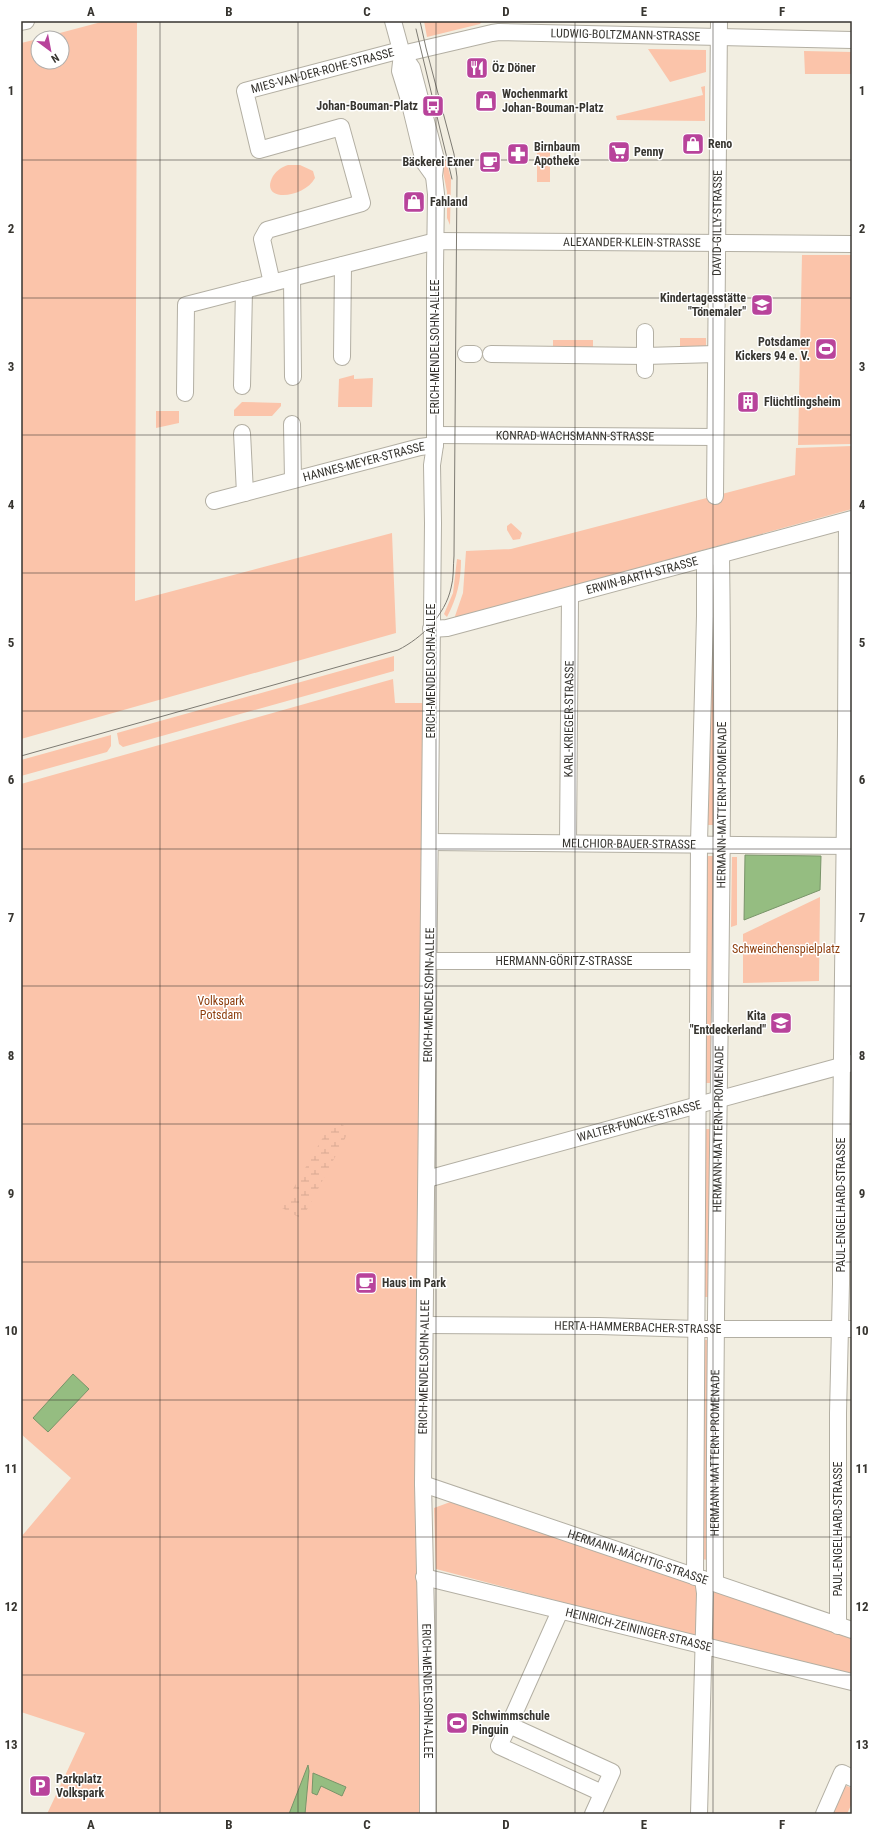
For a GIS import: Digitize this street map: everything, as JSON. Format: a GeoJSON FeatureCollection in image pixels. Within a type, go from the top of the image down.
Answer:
{"type":"FeatureCollection","features":[{"type":"Feature","properties":{"kind":"street"},"geometry":{"type":"LineString","coordinates":[[21,22],[26,21]]}},
{"type":"Feature","properties":{"kind":"street","name":"ERICH-MENDELSOHN-ALLEE"},"geometry":{"type":"LineString","coordinates":[[393,21],[402,52],[412,68],[436,159],[434,176],[436,194],[435,440],[432,465],[433,523],[423,1484],[428,1706],[428,1814]]}},
{"type":"Feature","properties":{"kind":"street","name":"DAVID-GILLY-STRASSE"},"geometry":{"type":"LineString","coordinates":[[715,496],[719,21]]}},
{"type":"Feature","properties":{"kind":"street","name":"LUDWIG-BOLTZMANN-STRASSE"},"geometry":{"type":"LineString","coordinates":[[402,52],[492,33],[852,40]]}},
{"type":"Feature","properties":{"kind":"street","name":"MIES-VAN-DER-ROHE-STRASSE"},"geometry":{"type":"LineString","coordinates":[[272,283],[262,239],[267,230],[362,203],[341,127],[259,150],[245,92],[402,52]]}},
{"type":"Feature","properties":{"kind":"street","name":"ALEXANDER-KLEIN-STRASSE"},"geometry":{"type":"LineString","coordinates":[[185,393],[186,305],[436,241],[852,244]]}},
{"type":"Feature","properties":{"kind":"street"},"geometry":{"type":"LineString","coordinates":[[342,357],[343,265]]}},
{"type":"Feature","properties":{"kind":"street"},"geometry":{"type":"LineString","coordinates":[[292,278],[293,377]]}},
{"type":"Feature","properties":{"kind":"street"},"geometry":{"type":"LineString","coordinates":[[242,386],[244,290]]}},
{"type":"Feature","properties":{"kind":"street"},"geometry":{"type":"LineString","coordinates":[[645,332],[645,363]]}},
{"type":"Feature","properties":{"kind":"street"},"geometry":{"type":"LineString","coordinates":[[491,354],[531,354],[645,363],[716,354]]}},
{"type":"Feature","properties":{"kind":"street","name":"HANNES-MEYER-STRASSE"},"geometry":{"type":"LineString","coordinates":[[292,424],[293,480]]}},
{"type":"Feature","properties":{"kind":"street"},"geometry":{"type":"LineString","coordinates":[[242,433],[245,493]]}},
{"type":"Feature","properties":{"kind":"street","name":"KONRAD-WACHSMANN-STRASSE"},"geometry":{"type":"LineString","coordinates":[[435,440],[715,437]]}},
{"type":"Feature","properties":{"kind":"street","name":"HANNES-MEYER-STRASSE"},"geometry":{"type":"LineString","coordinates":[[214,501],[420,446],[435,440]]}},
{"type":"Feature","properties":{"kind":"street","name":"ERWIN-BARTH-STRASSE"},"geometry":{"type":"LineString","coordinates":[[431,628],[447,628],[850,520]]}},
{"type":"Feature","properties":{"kind":"street","name":"PAUL-ENGELHARD-STRASSE"},"geometry":{"type":"LineString","coordinates":[[845,1628],[837,1506],[846,1329],[850,520]]}},
{"type":"Feature","properties":{"kind":"street","name":"HERMANN-MATTERN-PROMENADE"},"geometry":{"type":"LineString","coordinates":[[704,1580],[715,1329],[719,1100],[721,555]]}},
{"type":"Feature","properties":{"kind":"street","name":"HERMANN-MATTERN-PROMENADE"},"geometry":{"type":"LineString","coordinates":[[699,1814],[705,1593],[696,1329],[699,843],[705,616],[704,559]]}},
{"type":"Feature","properties":{"kind":"street","name":"KARL-KRIEGER-STRASSE"},"geometry":{"type":"LineString","coordinates":[[568,843],[570,596]]}},
{"type":"Feature","properties":{"kind":"street","name":"MELCHIOR-BAUER-STRASSE"},"geometry":{"type":"LineString","coordinates":[[430,842],[721,843],[848,846]]}},
{"type":"Feature","properties":{"kind":"street","name":"HERMANN-GÖRITZ-STRASSE"},"geometry":{"type":"LineString","coordinates":[[429,961],[698,961]]}},
{"type":"Feature","properties":{"kind":"street","name":"WALTER-FUNCKE-STRASSE"},"geometry":{"type":"LineString","coordinates":[[427,1179],[847,1065]]}},
{"type":"Feature","properties":{"kind":"street","name":"HERTA-HAMMERBACHER-STRASSE"},"geometry":{"type":"LineString","coordinates":[[425,1325],[598,1326],[696,1329],[846,1329]]}},
{"type":"Feature","properties":{"kind":"street","name":"HERMANN-MÄCHTIG-STRASSE"},"geometry":{"type":"LineString","coordinates":[[423,1484],[845,1628]]}},
{"type":"Feature","properties":{"kind":"street","name":"HEINRICH-ZEININGER-STRASSE"},"geometry":{"type":"LineString","coordinates":[[424,1577],[852,1682]]}},
{"type":"Feature","properties":{"kind":"street"},"geometry":{"type":"LineString","coordinates":[[560,1611],[499,1746],[602,1793]]}},
{"type":"Feature","properties":{"kind":"street"},"geometry":{"type":"LineString","coordinates":[[509,1725],[612,1772],[593,1814]]}},
{"type":"Feature","properties":{"kind":"street"},"geometry":{"type":"LineString","coordinates":[[824,1814],[842,1773],[852,1778]]}},
{"type":"Feature","properties":{"kind":"green space"},"geometry":{"type":"Polygon","coordinates":[[[105,21],[137,21],[135,601],[392,533],[396,633],[21,739],[21,43],[30,41],[30,70],[70,70],[70,30],[105,21]]]}},
{"type":"Feature","properties":{"kind":"green space"},"geometry":{"type":"Polygon","coordinates":[[[424,21],[482,21],[480,24],[427,37],[424,21]]]}},
{"type":"Feature","properties":{"kind":"green space"},"geometry":{"type":"Polygon","coordinates":[[[648,49],[706,50],[706,72],[670,82],[648,49]]]}},
{"type":"Feature","properties":{"kind":"green space"},"geometry":{"type":"Polygon","coordinates":[[[804,51],[852,52],[852,74],[805,74],[804,51]]]}},
{"type":"Feature","properties":{"kind":"green space"},"geometry":{"type":"Polygon","coordinates":[[[705,86],[705,121],[617,120],[616,116],[703,95],[701,87],[705,86]]]}},
{"type":"Feature","properties":{"kind":"green space"},"geometry":{"type":"Polygon","coordinates":[[[550,151],[550,182],[537,182],[537,153],[550,151]]]}},
{"type":"Feature","properties":{"kind":"green space"},"geometry":{"type":"Polygon","coordinates":[[[446,160],[451,179],[450,225],[447,218],[447,192],[441,161],[446,160]]]}},
{"type":"Feature","properties":{"kind":"green space"},"geometry":{"type":"Polygon","coordinates":[[[288,165],[300,165],[313,171],[315,178],[309,185],[293,194],[277,194],[272,191],[270,185],[273,176],[280,169],[288,165]]]}},
{"type":"Feature","properties":{"kind":"green space","name":"Potsdamer Kickers 94 e. V."},"geometry":{"type":"Polygon","coordinates":[[[802,255],[852,255],[852,444],[798,445],[802,255]]]}},
{"type":"Feature","properties":{"kind":"green space"},"geometry":{"type":"Polygon","coordinates":[[[680,338],[706,338],[706,349],[680,349],[680,338]]]}},
{"type":"Feature","properties":{"kind":"green space"},"geometry":{"type":"Polygon","coordinates":[[[553,340],[593,340],[593,351],[553,351],[553,340]]]}},
{"type":"Feature","properties":{"kind":"green space"},"geometry":{"type":"Polygon","coordinates":[[[354,375],[354,379],[373,378],[372,407],[338,407],[339,379],[354,375]]]}},
{"type":"Feature","properties":{"kind":"green space"},"geometry":{"type":"Polygon","coordinates":[[[242,402],[281,403],[281,406],[272,416],[234,416],[234,410],[242,402]]]}},
{"type":"Feature","properties":{"kind":"green space"},"geometry":{"type":"Polygon","coordinates":[[[156,411],[179,411],[179,423],[156,428],[156,411]]]}},
{"type":"Feature","properties":{"kind":"green space"},"geometry":{"type":"Polygon","coordinates":[[[852,446],[852,509],[454,619],[463,593],[466,551],[511,549],[795,475],[796,448],[852,446]]]}},
{"type":"Feature","properties":{"kind":"green space"},"geometry":{"type":"Polygon","coordinates":[[[511,523],[522,533],[520,539],[513,540],[507,530],[507,526],[511,523]]]}},
{"type":"Feature","properties":{"kind":"green space"},"geometry":{"type":"Polygon","coordinates":[[[457,559],[461,560],[459,582],[456,596],[447,617],[444,614],[453,593],[457,559]]]}},
{"type":"Feature","properties":{"kind":"green space"},"geometry":{"type":"Polygon","coordinates":[[[719,573],[717,825],[706,825],[709,575],[719,573]]]}},
{"type":"Feature","properties":{"kind":"green space"},"geometry":{"type":"Polygon","coordinates":[[[394,656],[394,671],[123,747],[119,744],[117,733],[394,656]]]}},
{"type":"Feature","properties":{"kind":"green space","name":"Volkspark Potsdam"},"geometry":{"type":"Polygon","coordinates":[[[393,679],[395,703],[424,703],[418,1504],[420,1814],[47,1814],[85,1733],[21,1712],[21,1537],[71,1478],[21,1434],[21,784],[393,679]]]}},
{"type":"Feature","properties":{"kind":"green space"},"geometry":{"type":"Polygon","coordinates":[[[111,735],[111,746],[107,752],[21,776],[21,760],[111,735]]]}},
{"type":"Feature","properties":{"kind":"green space"},"geometry":{"type":"Polygon","coordinates":[[[707,856],[716,856],[713,1083],[704,1083],[707,856]]]}},
{"type":"Feature","properties":{"kind":"green space"},"geometry":{"type":"Polygon","coordinates":[[[732,857],[737,857],[737,925],[731,927],[732,857]]]}},
{"type":"Feature","properties":{"kind":"green space","name":"Schweinchenspielplatz"},"geometry":{"type":"Polygon","coordinates":[[[820,897],[819,981],[743,983],[743,934],[820,897]]]}},
{"type":"Feature","properties":{"kind":"green space"},"geometry":{"type":"Polygon","coordinates":[[[333,1120],[350,1129],[302,1219],[282,1208],[333,1120]]]}},
{"type":"Feature","properties":{"kind":"green space"},"geometry":{"type":"Polygon","coordinates":[[[704,1129],[714,1129],[712,1297],[702,1297],[704,1129]]]}},
{"type":"Feature","properties":{"kind":"green space"},"geometry":{"type":"Polygon","coordinates":[[[702,1340],[711,1340],[709,1560],[700,1559],[702,1340]]]}},
{"type":"Feature","properties":{"kind":"green space"},"geometry":{"type":"Polygon","coordinates":[[[453,1501],[852,1634],[852,1675],[691,1636],[436,1569],[434,1508],[453,1501]]]}},
{"type":"Feature","properties":{"kind":"green space"},"geometry":{"type":"Polygon","coordinates":[[[844,1785],[852,1788],[852,1803],[847,1814],[830,1814],[844,1785]]]}},
{"type":"Feature","properties":{"kind":"shaded area"},"geometry":{"type":"Polygon","coordinates":[[[745,855],[821,856],[820,890],[744,920],[745,855]]]}},
{"type":"Feature","properties":{"kind":"shaded area"},"geometry":{"type":"Polygon","coordinates":[[[73,1374],[89,1389],[48,1432],[33,1418],[73,1374]]]}},
{"type":"Feature","properties":{"kind":"shaded area"},"geometry":{"type":"Polygon","coordinates":[[[308,1765],[309,1771],[305,1814],[289,1814],[308,1765]]]}},
{"type":"Feature","properties":{"kind":"shaded area"},"geometry":{"type":"Polygon","coordinates":[[[313,1773],[346,1787],[342,1796],[321,1786],[317,1795],[312,1793],[313,1773]]]}},
{"type":"Feature","properties":{"kind":"tram line"},"geometry":{"type":"LineString","coordinates":[[21,756],[398,650],[416,639],[424,632],[444,607],[452,584],[454,556],[457,177],[454,154],[420,21]]}},
{"type":"Feature","properties":{"kind":"tram line"},"geometry":{"type":"LineString","coordinates":[[416,29],[452,179]]}},
{"type":"Feature","properties":{"kind":"place","name":"Öz Döner"},"geometry":{"type":"Point","coordinates":[477,68]}},
{"type":"Feature","properties":{"kind":"place","name":"Wochenmarkt Johan-Bouman-Platz"},"geometry":{"type":"Point","coordinates":[486,101]}},
{"type":"Feature","properties":{"kind":"place","name":"Johan-Bouman-Platz"},"geometry":{"type":"Point","coordinates":[433,106]}},
{"type":"Feature","properties":{"kind":"place","name":"Reno"},"geometry":{"type":"Point","coordinates":[693,144]}},
{"type":"Feature","properties":{"kind":"place","name":"Penny"},"geometry":{"type":"Point","coordinates":[619,152]}},
{"type":"Feature","properties":{"kind":"place","name":"Birnbaum Apotheke"},"geometry":{"type":"Point","coordinates":[518,154]}},
{"type":"Feature","properties":{"kind":"place","name":"Bäckerei Exner"},"geometry":{"type":"Point","coordinates":[490,162]}},
{"type":"Feature","properties":{"kind":"place","name":"Fahland"},"geometry":{"type":"Point","coordinates":[414,202]}},
{"type":"Feature","properties":{"kind":"place","name":"Kindertagesstätte \"Tönemaler\""},"geometry":{"type":"Point","coordinates":[762,305]}},
{"type":"Feature","properties":{"kind":"place","name":"Potsdamer Kickers 94 e. V."},"geometry":{"type":"Point","coordinates":[826,349]}},
{"type":"Feature","properties":{"kind":"place","name":"Flüchtlingsheim"},"geometry":{"type":"Point","coordinates":[748,402]}},
{"type":"Feature","properties":{"kind":"place","name":"Kita \"Entdeckerland\""},"geometry":{"type":"Point","coordinates":[781,1023]}},
{"type":"Feature","properties":{"kind":"place","name":"Haus im Park"},"geometry":{"type":"Point","coordinates":[366,1283]}},
{"type":"Feature","properties":{"kind":"place","name":"Schwimmschule Pinguin"},"geometry":{"type":"Point","coordinates":[457,1723]}},
{"type":"Feature","properties":{"kind":"place","name":"Parkplatz Volkspark"},"geometry":{"type":"Point","coordinates":[40,1786]}}]}
